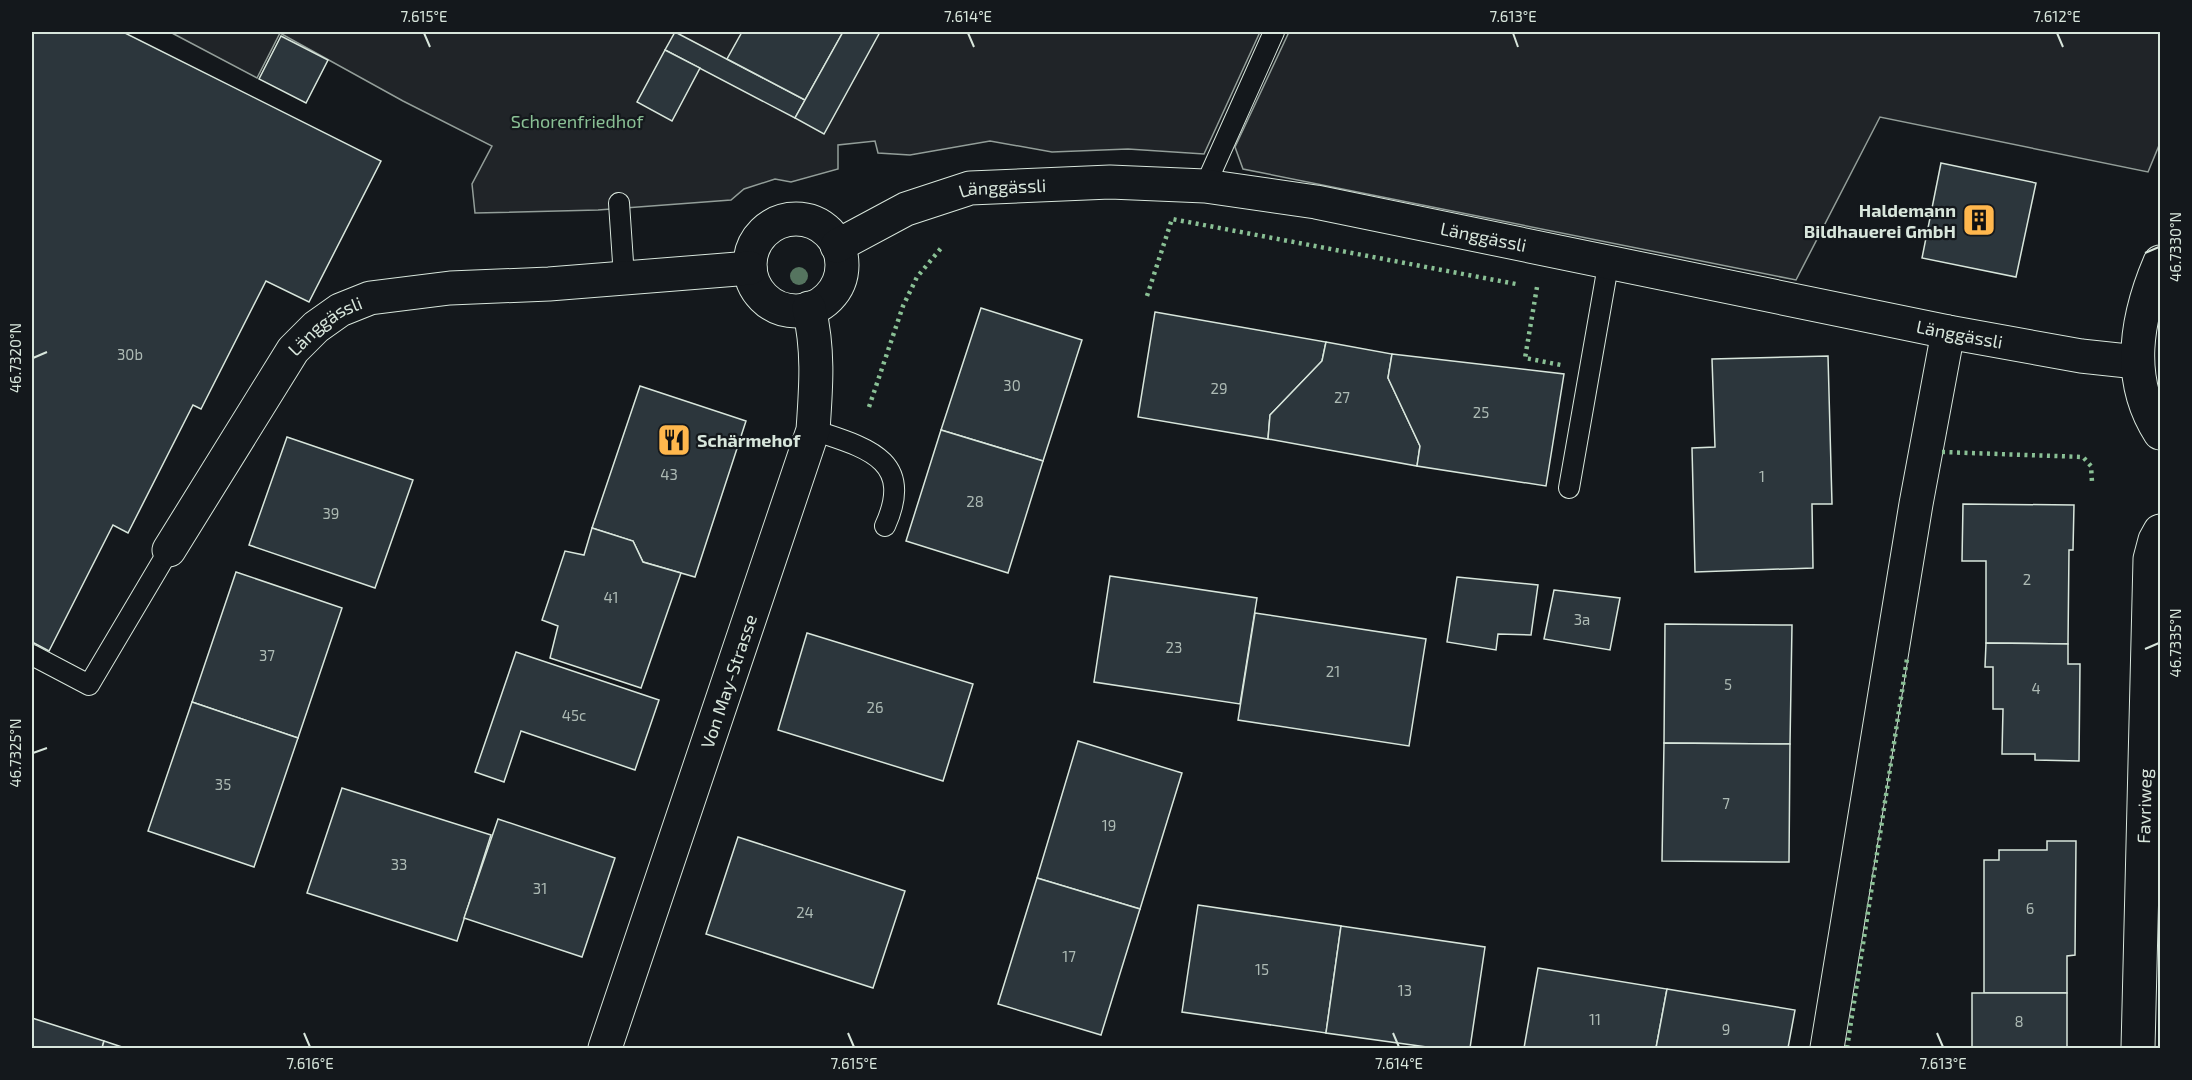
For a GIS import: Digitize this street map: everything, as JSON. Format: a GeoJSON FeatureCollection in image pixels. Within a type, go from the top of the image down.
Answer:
{"type":"FeatureCollection","features":[{"type":"Feature","properties":{"kind":"street","name":"Länggässli"},"geometry":{"type":"LineString","coordinates":[[837,246],[906,209],[970,188],[1110,182],[1205,186],[1316,202],[1609,260],[1948,332],[2081,356],[2137,362]]}},
{"type":"Feature","properties":{"kind":"street"},"geometry":{"type":"LineString","coordinates":[[800,219],[816,223],[828,232],[837,246],[842,261],[840,276],[834,290],[823,302],[793,311],[777,307],[763,298],[754,284],[750,268],[751,252],[758,238],[770,227],[784,220],[800,219]]}},
{"type":"Feature","properties":{"kind":"street"},"geometry":{"type":"LineString","coordinates":[[2160,262],[2140,319],[2137,362],[2144,398],[2160,433]]}},
{"type":"Feature","properties":{"kind":"street","name":"Länggässli"},"geometry":{"type":"LineString","coordinates":[[169,550],[293,350],[316,327],[340,310],[370,298],[450,288],[549,284],[750,268]]}},
{"type":"Feature","properties":{"kind":"street","name":"Von May-Strasse"},"geometry":{"type":"LineString","coordinates":[[605,1048],[813,430],[817,378],[816,339],[809,308]]}},
{"type":"Feature","properties":{"kind":"street"},"geometry":{"type":"LineString","coordinates":[[1827,1048],[1916,504],[1948,332]]}},
{"type":"Feature","properties":{"kind":"street","name":"Favriweg"},"geometry":{"type":"LineString","coordinates":[[2138,1048],[2150,560],[2160,531]]}},
{"type":"Feature","properties":{"kind":"lane"},"geometry":{"type":"LineString","coordinates":[[1205,186],[1274,32]]}},
{"type":"Feature","properties":{"kind":"lane"},"geometry":{"type":"LineString","coordinates":[[619,203],[624,277]]}},
{"type":"Feature","properties":{"kind":"lane"},"geometry":{"type":"LineString","coordinates":[[1569,488],[1609,260]]}},
{"type":"Feature","properties":{"kind":"lane"},"geometry":{"type":"LineString","coordinates":[[813,430],[860,447],[879,457],[888,467],[893,482],[893,503],[885,526]]}},
{"type":"Feature","properties":{"kind":"lane","name":"Länggässli"},"geometry":{"type":"LineString","coordinates":[[32,655],[89,685],[169,550]]}},
{"type":"Feature","properties":{"kind":"green space","name":"Schorenfriedhof"},"geometry":{"type":"Polygon","coordinates":[[[170,32],[1260,32],[1204,154],[1128,149],[1052,152],[990,141],[910,155],[878,153],[875,141],[838,145],[838,169],[791,182],[775,179],[744,189],[731,200],[598,210],[475,213],[472,184],[492,146],[403,101],[280,33],[257,78],[170,32]]]}},
{"type":"Feature","properties":{"kind":"green space"},"geometry":{"type":"Polygon","coordinates":[[[1289,32],[2160,32],[2160,143],[2148,172],[1880,117],[1796,280],[1243,169],[1235,147],[1289,32]]]}},
{"type":"Feature","properties":{"kind":"building"},"geometry":{"type":"Polygon","coordinates":[[[32,32],[123,32],[381,161],[309,302],[266,281],[201,409],[193,405],[128,533],[113,525],[49,651],[32,642],[32,32]]]}},
{"type":"Feature","properties":{"kind":"building"},"geometry":{"type":"Polygon","coordinates":[[[675,32],[805,100],[795,118],[665,50],[675,32]]]}},
{"type":"Feature","properties":{"kind":"building"},"geometry":{"type":"Polygon","coordinates":[[[742,32],[843,32],[805,100],[727,59],[742,32]]]}},
{"type":"Feature","properties":{"kind":"building"},"geometry":{"type":"Polygon","coordinates":[[[843,32],[880,32],[824,134],[795,118],[843,32]]]}},
{"type":"Feature","properties":{"kind":"building"},"geometry":{"type":"Polygon","coordinates":[[[281,36],[328,60],[306,103],[259,79],[281,36]]]}},
{"type":"Feature","properties":{"kind":"building"},"geometry":{"type":"Polygon","coordinates":[[[665,50],[700,68],[672,121],[637,102],[665,50]]]}},
{"type":"Feature","properties":{"kind":"building","name":"Haldemann Bildhauerei GmbH"},"geometry":{"type":"Polygon","coordinates":[[[1941,163],[2036,183],[2016,277],[1922,258],[1941,163]]]}},
{"type":"Feature","properties":{"kind":"building"},"geometry":{"type":"Polygon","coordinates":[[[981,308],[1082,340],[1043,461],[941,430],[981,308]]]}},
{"type":"Feature","properties":{"kind":"building"},"geometry":{"type":"Polygon","coordinates":[[[1155,312],[1326,342],[1322,361],[1270,415],[1268,439],[1138,417],[1155,312]]]}},
{"type":"Feature","properties":{"kind":"building"},"geometry":{"type":"Polygon","coordinates":[[[1326,342],[1392,354],[1388,378],[1420,446],[1417,466],[1268,439],[1270,415],[1322,361],[1326,342]]]}},
{"type":"Feature","properties":{"kind":"building"},"geometry":{"type":"Polygon","coordinates":[[[1392,354],[1564,374],[1546,486],[1417,466],[1420,446],[1388,378],[1392,354]]]}},
{"type":"Feature","properties":{"kind":"building"},"geometry":{"type":"Polygon","coordinates":[[[1828,356],[1832,504],[1812,504],[1813,568],[1695,572],[1692,448],[1715,447],[1712,359],[1828,356]]]}},
{"type":"Feature","properties":{"kind":"building"},"geometry":{"type":"Polygon","coordinates":[[[640,386],[746,421],[695,577],[643,562],[633,541],[592,528],[640,386]]]}},
{"type":"Feature","properties":{"kind":"building"},"geometry":{"type":"Polygon","coordinates":[[[941,430],[1043,461],[1008,573],[906,541],[941,430]]]}},
{"type":"Feature","properties":{"kind":"building"},"geometry":{"type":"Polygon","coordinates":[[[287,437],[413,480],[375,588],[249,545],[287,437]]]}},
{"type":"Feature","properties":{"kind":"building"},"geometry":{"type":"Polygon","coordinates":[[[1963,504],[2074,505],[2073,550],[2069,550],[2068,644],[1986,643],[1986,561],[1962,561],[1963,504]]]}},
{"type":"Feature","properties":{"kind":"building"},"geometry":{"type":"Polygon","coordinates":[[[592,528],[633,541],[643,562],[681,573],[641,688],[550,658],[558,626],[542,620],[565,551],[584,555],[592,528]]]}},
{"type":"Feature","properties":{"kind":"building"},"geometry":{"type":"Polygon","coordinates":[[[236,572],[342,608],[298,738],[192,702],[236,572]]]}},
{"type":"Feature","properties":{"kind":"building"},"geometry":{"type":"Polygon","coordinates":[[[1110,576],[1257,598],[1240,704],[1094,682],[1110,576]]]}},
{"type":"Feature","properties":{"kind":"building"},"geometry":{"type":"Polygon","coordinates":[[[1457,577],[1538,585],[1531,635],[1498,634],[1496,650],[1447,642],[1457,577]]]}},
{"type":"Feature","properties":{"kind":"building"},"geometry":{"type":"Polygon","coordinates":[[[1554,590],[1620,598],[1610,650],[1544,639],[1554,590]]]}},
{"type":"Feature","properties":{"kind":"building"},"geometry":{"type":"Polygon","coordinates":[[[1255,613],[1426,639],[1409,746],[1238,720],[1255,613]]]}},
{"type":"Feature","properties":{"kind":"building"},"geometry":{"type":"Polygon","coordinates":[[[1665,624],[1792,625],[1790,744],[1664,743],[1665,624]]]}},
{"type":"Feature","properties":{"kind":"building"},"geometry":{"type":"Polygon","coordinates":[[[807,633],[973,684],[943,781],[778,730],[807,633]]]}},
{"type":"Feature","properties":{"kind":"building"},"geometry":{"type":"Polygon","coordinates":[[[1986,643],[2068,644],[2068,664],[2080,664],[2079,761],[2035,760],[2035,754],[2002,754],[2003,709],[1993,709],[1993,667],[1985,667],[1986,643]]]}},
{"type":"Feature","properties":{"kind":"building"},"geometry":{"type":"Polygon","coordinates":[[[516,652],[659,700],[635,770],[521,731],[504,782],[475,772],[516,652]]]}},
{"type":"Feature","properties":{"kind":"building"},"geometry":{"type":"Polygon","coordinates":[[[192,702],[298,738],[254,867],[148,831],[192,702]]]}},
{"type":"Feature","properties":{"kind":"building"},"geometry":{"type":"Polygon","coordinates":[[[1078,741],[1182,773],[1140,909],[1037,878],[1078,741]]]}},
{"type":"Feature","properties":{"kind":"building"},"geometry":{"type":"Polygon","coordinates":[[[1664,743],[1790,744],[1789,862],[1662,861],[1664,743]]]}},
{"type":"Feature","properties":{"kind":"building"},"geometry":{"type":"Polygon","coordinates":[[[342,788],[491,835],[457,941],[307,893],[342,788]]]}},
{"type":"Feature","properties":{"kind":"building"},"geometry":{"type":"Polygon","coordinates":[[[498,819],[615,858],[582,957],[464,918],[498,819]]]}},
{"type":"Feature","properties":{"kind":"building"},"geometry":{"type":"Polygon","coordinates":[[[738,837],[905,891],[873,988],[706,934],[738,837]]]}},
{"type":"Feature","properties":{"kind":"building"},"geometry":{"type":"Polygon","coordinates":[[[2047,841],[2076,841],[2075,955],[2067,956],[2067,993],[1984,993],[1984,860],[1999,860],[1999,850],[2047,850],[2047,841]]]}},
{"type":"Feature","properties":{"kind":"building"},"geometry":{"type":"Polygon","coordinates":[[[1037,878],[1140,909],[1101,1035],[998,1004],[1037,878]]]}},
{"type":"Feature","properties":{"kind":"building"},"geometry":{"type":"Polygon","coordinates":[[[1198,905],[1341,926],[1326,1033],[1182,1012],[1198,905]]]}},
{"type":"Feature","properties":{"kind":"building"},"geometry":{"type":"Polygon","coordinates":[[[1341,926],[1485,947],[1470,1048],[1434,1048],[1326,1033],[1341,926]]]}},
{"type":"Feature","properties":{"kind":"building"},"geometry":{"type":"Polygon","coordinates":[[[1538,968],[1667,989],[1656,1048],[1524,1048],[1538,968]]]}},
{"type":"Feature","properties":{"kind":"building"},"geometry":{"type":"Polygon","coordinates":[[[1667,989],[1795,1010],[1788,1048],[1656,1048],[1667,989]]]}},
{"type":"Feature","properties":{"kind":"building"},"geometry":{"type":"Polygon","coordinates":[[[1972,993],[2067,993],[2067,1048],[1972,1048],[1972,993]]]}},
{"type":"Feature","properties":{"kind":"building"},"geometry":{"type":"Polygon","coordinates":[[[32,1018],[104,1041],[102,1048],[32,1048],[32,1018]]]}},
{"type":"Feature","properties":{"kind":"building"},"geometry":{"type":"Polygon","coordinates":[[[104,1041],[125,1048],[102,1048],[104,1041]]]}},
{"type":"Feature","properties":{"kind":"hedge"},"geometry":{"type":"LineString","coordinates":[[1147,296],[1172,219],[1516,284]]}},
{"type":"Feature","properties":{"kind":"hedge"},"geometry":{"type":"LineString","coordinates":[[869,407],[903,306],[917,277],[942,247]]}},
{"type":"Feature","properties":{"kind":"hedge"},"geometry":{"type":"LineString","coordinates":[[1537,287],[1525,358],[1561,365]]}},
{"type":"Feature","properties":{"kind":"hedge"},"geometry":{"type":"LineString","coordinates":[[1942,452],[2083,457],[2091,466],[2092,482]]}},
{"type":"Feature","properties":{"kind":"hedge"},"geometry":{"type":"LineString","coordinates":[[1847,1048],[1907,659]]}},
{"type":"Feature","properties":{"kind":"place","name":"Haldemann Bildhauerei GmbH"},"geometry":{"type":"Point","coordinates":[1979,220]}},
{"type":"Feature","properties":{"kind":"place","name":"Schärmehof"},"geometry":{"type":"Point","coordinates":[674,440]}}]}
